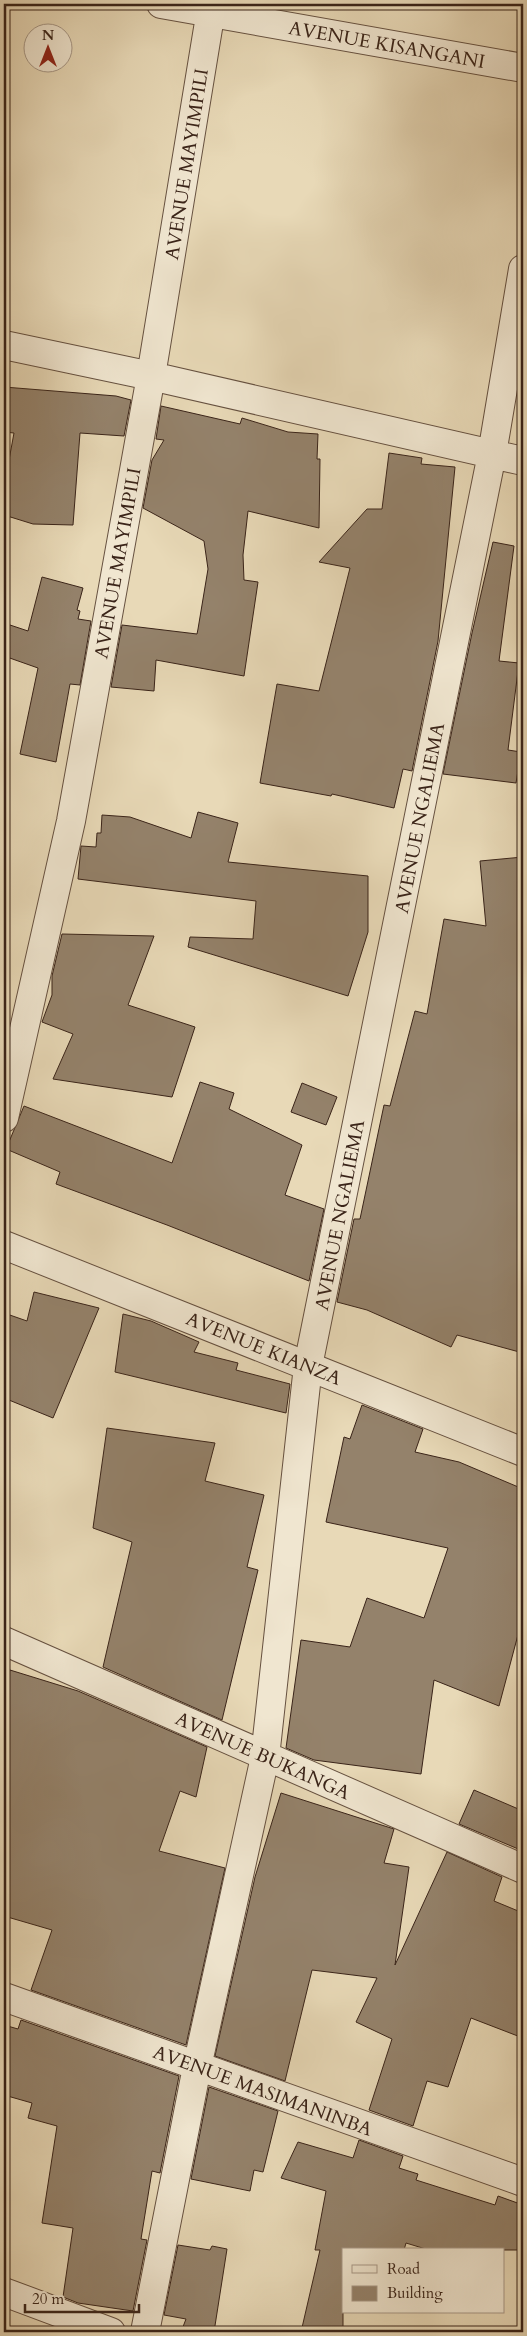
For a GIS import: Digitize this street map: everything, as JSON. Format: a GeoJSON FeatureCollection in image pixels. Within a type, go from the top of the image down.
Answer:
{"type":"FeatureCollection","features":[{"type":"Feature","properties":{"kind":"street","name":"AVENUE KISANGANI"},"geometry":{"type":"LineString","coordinates":[[161,4],[211,9],[523,68]]}},
{"type":"Feature","properties":{"kind":"street","name":"AVENUE MAYIMPILI"},"geometry":{"type":"LineString","coordinates":[[4,1118],[71,821],[151,376],[211,9]]}},
{"type":"Feature","properties":{"kind":"street","name":"AVENUE NGALIEMA"},"geometry":{"type":"LineString","coordinates":[[145,2332],[197,2067],[265,1757],[308,1366],[492,454],[523,269]]}},
{"type":"Feature","properties":{"kind":"street"},"geometry":{"type":"LineString","coordinates":[[4,345],[151,376],[523,460]]}},
{"type":"Feature","properties":{"kind":"street","name":"AVENUE KIANZA"},"geometry":{"type":"LineString","coordinates":[[4,1245],[523,1452]]}},
{"type":"Feature","properties":{"kind":"street","name":"AVENUE BUKANGA"},"geometry":{"type":"LineString","coordinates":[[4,1641],[523,1869]]}},
{"type":"Feature","properties":{"kind":"street","name":"AVENUE MASIMANINBA"},"geometry":{"type":"LineString","coordinates":[[4,1997],[523,2182]]}},
{"type":"Feature","properties":{"kind":"street"},"geometry":{"type":"LineString","coordinates":[[4,2292],[111,2332]]}},
{"type":"Feature","properties":{"kind":"building"},"geometry":{"type":"Polygon","coordinates":[[[4,387],[116,396],[131,400],[124,436],[80,433],[73,525],[33,524],[4,515],[4,487],[14,433],[4,432],[4,387]]]}},
{"type":"Feature","properties":{"kind":"building"},"geometry":{"type":"Polygon","coordinates":[[[161,406],[240,424],[242,418],[288,432],[318,434],[317,459],[320,459],[319,528],[248,511],[243,555],[244,580],[258,582],[244,676],[156,660],[154,691],[111,687],[122,625],[197,634],[198,629],[208,569],[204,541],[143,508],[152,460],[164,440],[156,439],[161,406]]]}},
{"type":"Feature","properties":{"kind":"building"},"geometry":{"type":"Polygon","coordinates":[[[389,453],[422,458],[421,464],[455,467],[438,641],[412,771],[403,769],[394,808],[332,794],[331,796],[260,783],[277,684],[319,691],[350,568],[319,562],[367,509],[382,509],[389,453]]]}},
{"type":"Feature","properties":{"kind":"building"},"geometry":{"type":"Polygon","coordinates":[[[493,542],[514,546],[499,661],[519,663],[508,750],[521,752],[516,783],[443,774],[493,542]]]}},
{"type":"Feature","properties":{"kind":"building"},"geometry":{"type":"Polygon","coordinates":[[[42,577],[83,588],[77,610],[80,611],[78,619],[91,621],[80,685],[70,684],[56,762],[20,754],[38,668],[4,656],[4,623],[28,631],[42,577]]]}},
{"type":"Feature","properties":{"kind":"building"},"geometry":{"type":"Polygon","coordinates":[[[198,812],[238,823],[228,862],[368,876],[368,932],[348,996],[188,947],[190,937],[253,939],[256,901],[78,879],[81,846],[96,847],[97,833],[101,833],[102,815],[130,817],[191,838],[198,812]]]}},
{"type":"Feature","properties":{"kind":"building"},"geometry":{"type":"Polygon","coordinates":[[[523,857],[523,1353],[457,1335],[451,1347],[367,1310],[337,1302],[354,1219],[360,1219],[384,1105],[390,1106],[415,1011],[427,1014],[444,919],[486,926],[480,861],[523,857]]]}},
{"type":"Feature","properties":{"kind":"building"},"geometry":{"type":"Polygon","coordinates":[[[62,934],[154,936],[128,1005],[195,1027],[172,1097],[53,1079],[73,1034],[42,1022],[52,995],[52,976],[62,934]]]}},
{"type":"Feature","properties":{"kind":"building"},"geometry":{"type":"Polygon","coordinates":[[[200,1082],[234,1093],[229,1109],[302,1145],[285,1195],[324,1209],[309,1281],[56,1184],[60,1172],[6,1149],[24,1106],[172,1163],[200,1082]]]}},
{"type":"Feature","properties":{"kind":"building"},"geometry":{"type":"Polygon","coordinates":[[[302,1083],[337,1097],[326,1125],[291,1112],[302,1083]]]}},
{"type":"Feature","properties":{"kind":"building"},"geometry":{"type":"Polygon","coordinates":[[[34,1292],[99,1308],[53,1418],[4,1398],[4,1313],[27,1321],[34,1292]]]}},
{"type":"Feature","properties":{"kind":"building"},"geometry":{"type":"Polygon","coordinates":[[[123,1314],[151,1321],[199,1342],[194,1352],[238,1363],[236,1370],[290,1384],[286,1413],[115,1372],[123,1314]]]}},
{"type":"Feature","properties":{"kind":"building"},"geometry":{"type":"Polygon","coordinates":[[[362,1405],[423,1429],[415,1452],[459,1462],[523,1489],[523,1616],[499,1706],[434,1680],[421,1774],[314,1760],[286,1748],[301,1640],[350,1647],[367,1598],[424,1618],[448,1548],[326,1522],[344,1437],[350,1439],[362,1405]]]}},
{"type":"Feature","properties":{"kind":"building"},"geometry":{"type":"Polygon","coordinates":[[[107,1428],[215,1443],[205,1481],[264,1495],[247,1567],[258,1570],[222,1720],[103,1667],[132,1542],[93,1528],[107,1428]]]}},
{"type":"Feature","properties":{"kind":"building"},"geometry":{"type":"Polygon","coordinates":[[[10,1670],[78,1691],[207,1747],[196,1797],[180,1791],[159,1851],[225,1868],[186,2045],[31,1990],[52,1930],[4,1916],[4,1690],[10,1670]]]}},
{"type":"Feature","properties":{"kind":"building"},"geometry":{"type":"Polygon","coordinates":[[[474,1790],[523,1811],[523,1851],[459,1824],[474,1790]]]}},
{"type":"Feature","properties":{"kind":"building"},"geometry":{"type":"Polygon","coordinates":[[[281,1793],[394,1829],[384,1863],[409,1867],[395,1965],[447,1852],[502,1877],[494,1901],[523,1913],[523,2038],[471,2018],[448,2087],[427,2081],[413,2126],[369,2110],[392,2039],[356,2022],[377,1978],[312,1970],[285,2081],[215,2056],[255,1877],[281,1793]]]}},
{"type":"Feature","properties":{"kind":"building"},"geometry":{"type":"Polygon","coordinates":[[[21,2020],[179,2076],[160,2173],[152,2171],[141,2239],[147,2240],[133,2311],[78,2303],[63,2297],[73,2228],[42,2223],[57,2126],[28,2118],[32,2103],[4,2095],[4,2025],[18,2029],[21,2020]]]}},
{"type":"Feature","properties":{"kind":"building"},"geometry":{"type":"Polygon","coordinates":[[[209,2087],[278,2111],[263,2172],[254,2170],[250,2191],[191,2179],[209,2087]]]}},
{"type":"Feature","properties":{"kind":"building"},"geometry":{"type":"Polygon","coordinates":[[[359,2140],[403,2156],[399,2168],[418,2174],[416,2180],[495,2205],[498,2196],[523,2205],[523,2250],[504,2250],[504,2248],[422,2248],[406,2243],[405,2248],[342,2248],[343,2332],[301,2332],[320,2250],[315,2250],[326,2191],[281,2178],[298,2142],[353,2158],[359,2140]]]}},
{"type":"Feature","properties":{"kind":"building"},"geometry":{"type":"Polygon","coordinates":[[[178,2245],[210,2250],[212,2246],[227,2249],[214,2332],[181,2332],[186,2319],[164,2315],[178,2245]]]}}]}
